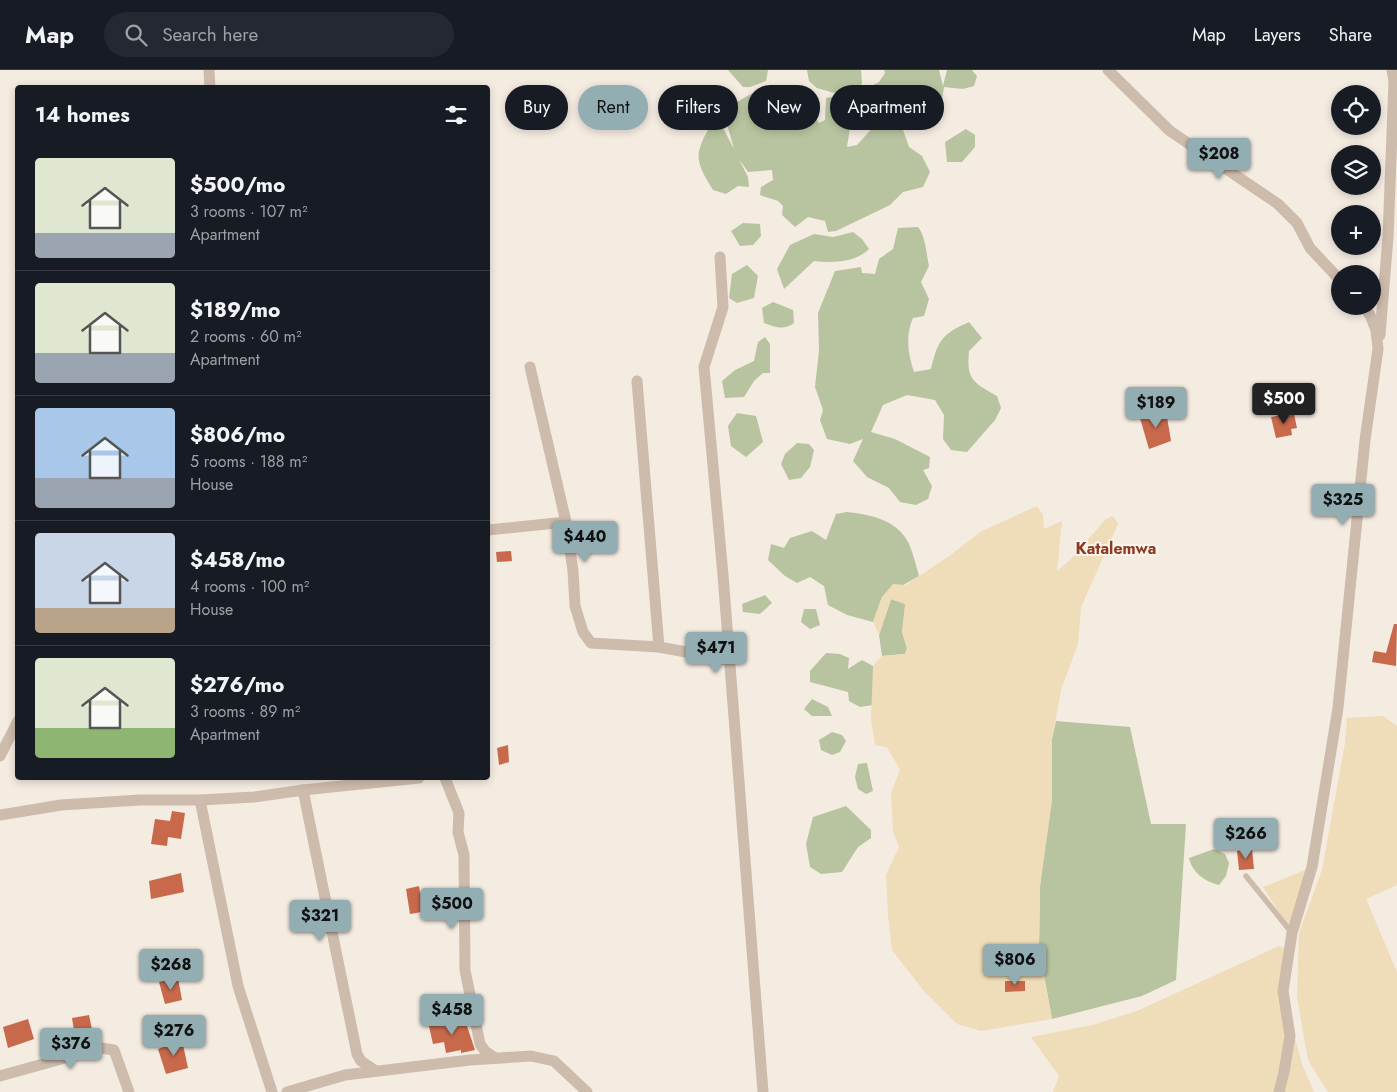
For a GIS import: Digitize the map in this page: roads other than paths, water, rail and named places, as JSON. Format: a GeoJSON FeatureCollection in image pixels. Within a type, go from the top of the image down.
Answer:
{"type":"FeatureCollection","features":[{"type":"Feature","properties":{"kind":"street"},"geometry":{"type":"LineString","coordinates":[[209,70],[210,85]]}},
{"type":"Feature","properties":{"kind":"street"},"geometry":{"type":"LineString","coordinates":[[1108,70],[1170,131],[1278,204],[1297,223],[1310,248],[1331,270]]}},
{"type":"Feature","properties":{"kind":"street"},"geometry":{"type":"LineString","coordinates":[[1279,1092],[1290,1036],[1283,991],[1292,933],[1312,867],[1338,708],[1364,450],[1378,349],[1394,159],[1394,81],[1392,70]]}},
{"type":"Feature","properties":{"kind":"street"},"geometry":{"type":"LineString","coordinates":[[720,257],[722,307],[704,367],[763,1092]]}},
{"type":"Feature","properties":{"kind":"street"},"geometry":{"type":"LineString","coordinates":[[1370,315],[1376,330],[1378,349]]}},
{"type":"Feature","properties":{"kind":"street"},"geometry":{"type":"LineString","coordinates":[[530,367],[566,522],[573,571],[575,606],[583,632],[591,643],[659,647],[729,660]]}},
{"type":"Feature","properties":{"kind":"street"},"geometry":{"type":"LineString","coordinates":[[637,380],[659,647]]}},
{"type":"Feature","properties":{"kind":"street"},"geometry":{"type":"LineString","coordinates":[[490,530],[566,522]]}},
{"type":"Feature","properties":{"kind":"street"},"geometry":{"type":"LineString","coordinates":[[0,756],[15,727]]}},
{"type":"Feature","properties":{"kind":"street"},"geometry":{"type":"LineString","coordinates":[[0,815],[61,805],[140,800],[200,800],[254,797],[400,780]]}},
{"type":"Feature","properties":{"kind":"street"},"geometry":{"type":"LineString","coordinates":[[446,780],[459,813],[458,832],[464,855],[465,970],[480,1044],[485,1051],[496,1058]]}},
{"type":"Feature","properties":{"kind":"street"},"geometry":{"type":"LineString","coordinates":[[303,790],[357,1054],[361,1060],[376,1072]]}},
{"type":"Feature","properties":{"kind":"street"},"geometry":{"type":"LineString","coordinates":[[200,800],[238,986],[272,1092]]}},
{"type":"Feature","properties":{"kind":"street"},"geometry":{"type":"LineString","coordinates":[[470,1060],[477,1053],[480,1044]]}},
{"type":"Feature","properties":{"kind":"street"},"geometry":{"type":"LineString","coordinates":[[0,1076],[101,1048],[114,1050],[129,1092]]}},
{"type":"Feature","properties":{"kind":"street"},"geometry":{"type":"LineString","coordinates":[[345,1075],[352,1070],[357,1054]]}},
{"type":"Feature","properties":{"kind":"street"},"geometry":{"type":"LineString","coordinates":[[287,1092],[345,1075],[470,1060],[531,1056],[554,1061],[587,1092]]}},
{"type":"Feature","properties":{"kind":"street"},"geometry":{"type":"LineString","coordinates":[[575,1080],[578,1092]]}},
{"type":"Feature","properties":{"kind":"lane"},"geometry":{"type":"LineString","coordinates":[[1246,876],[1292,933]]}},
{"type":"Feature","properties":{"kind":"district","name":"Katalemwa"},"geometry":{"type":"Point","coordinates":[1116,548]}}]}
